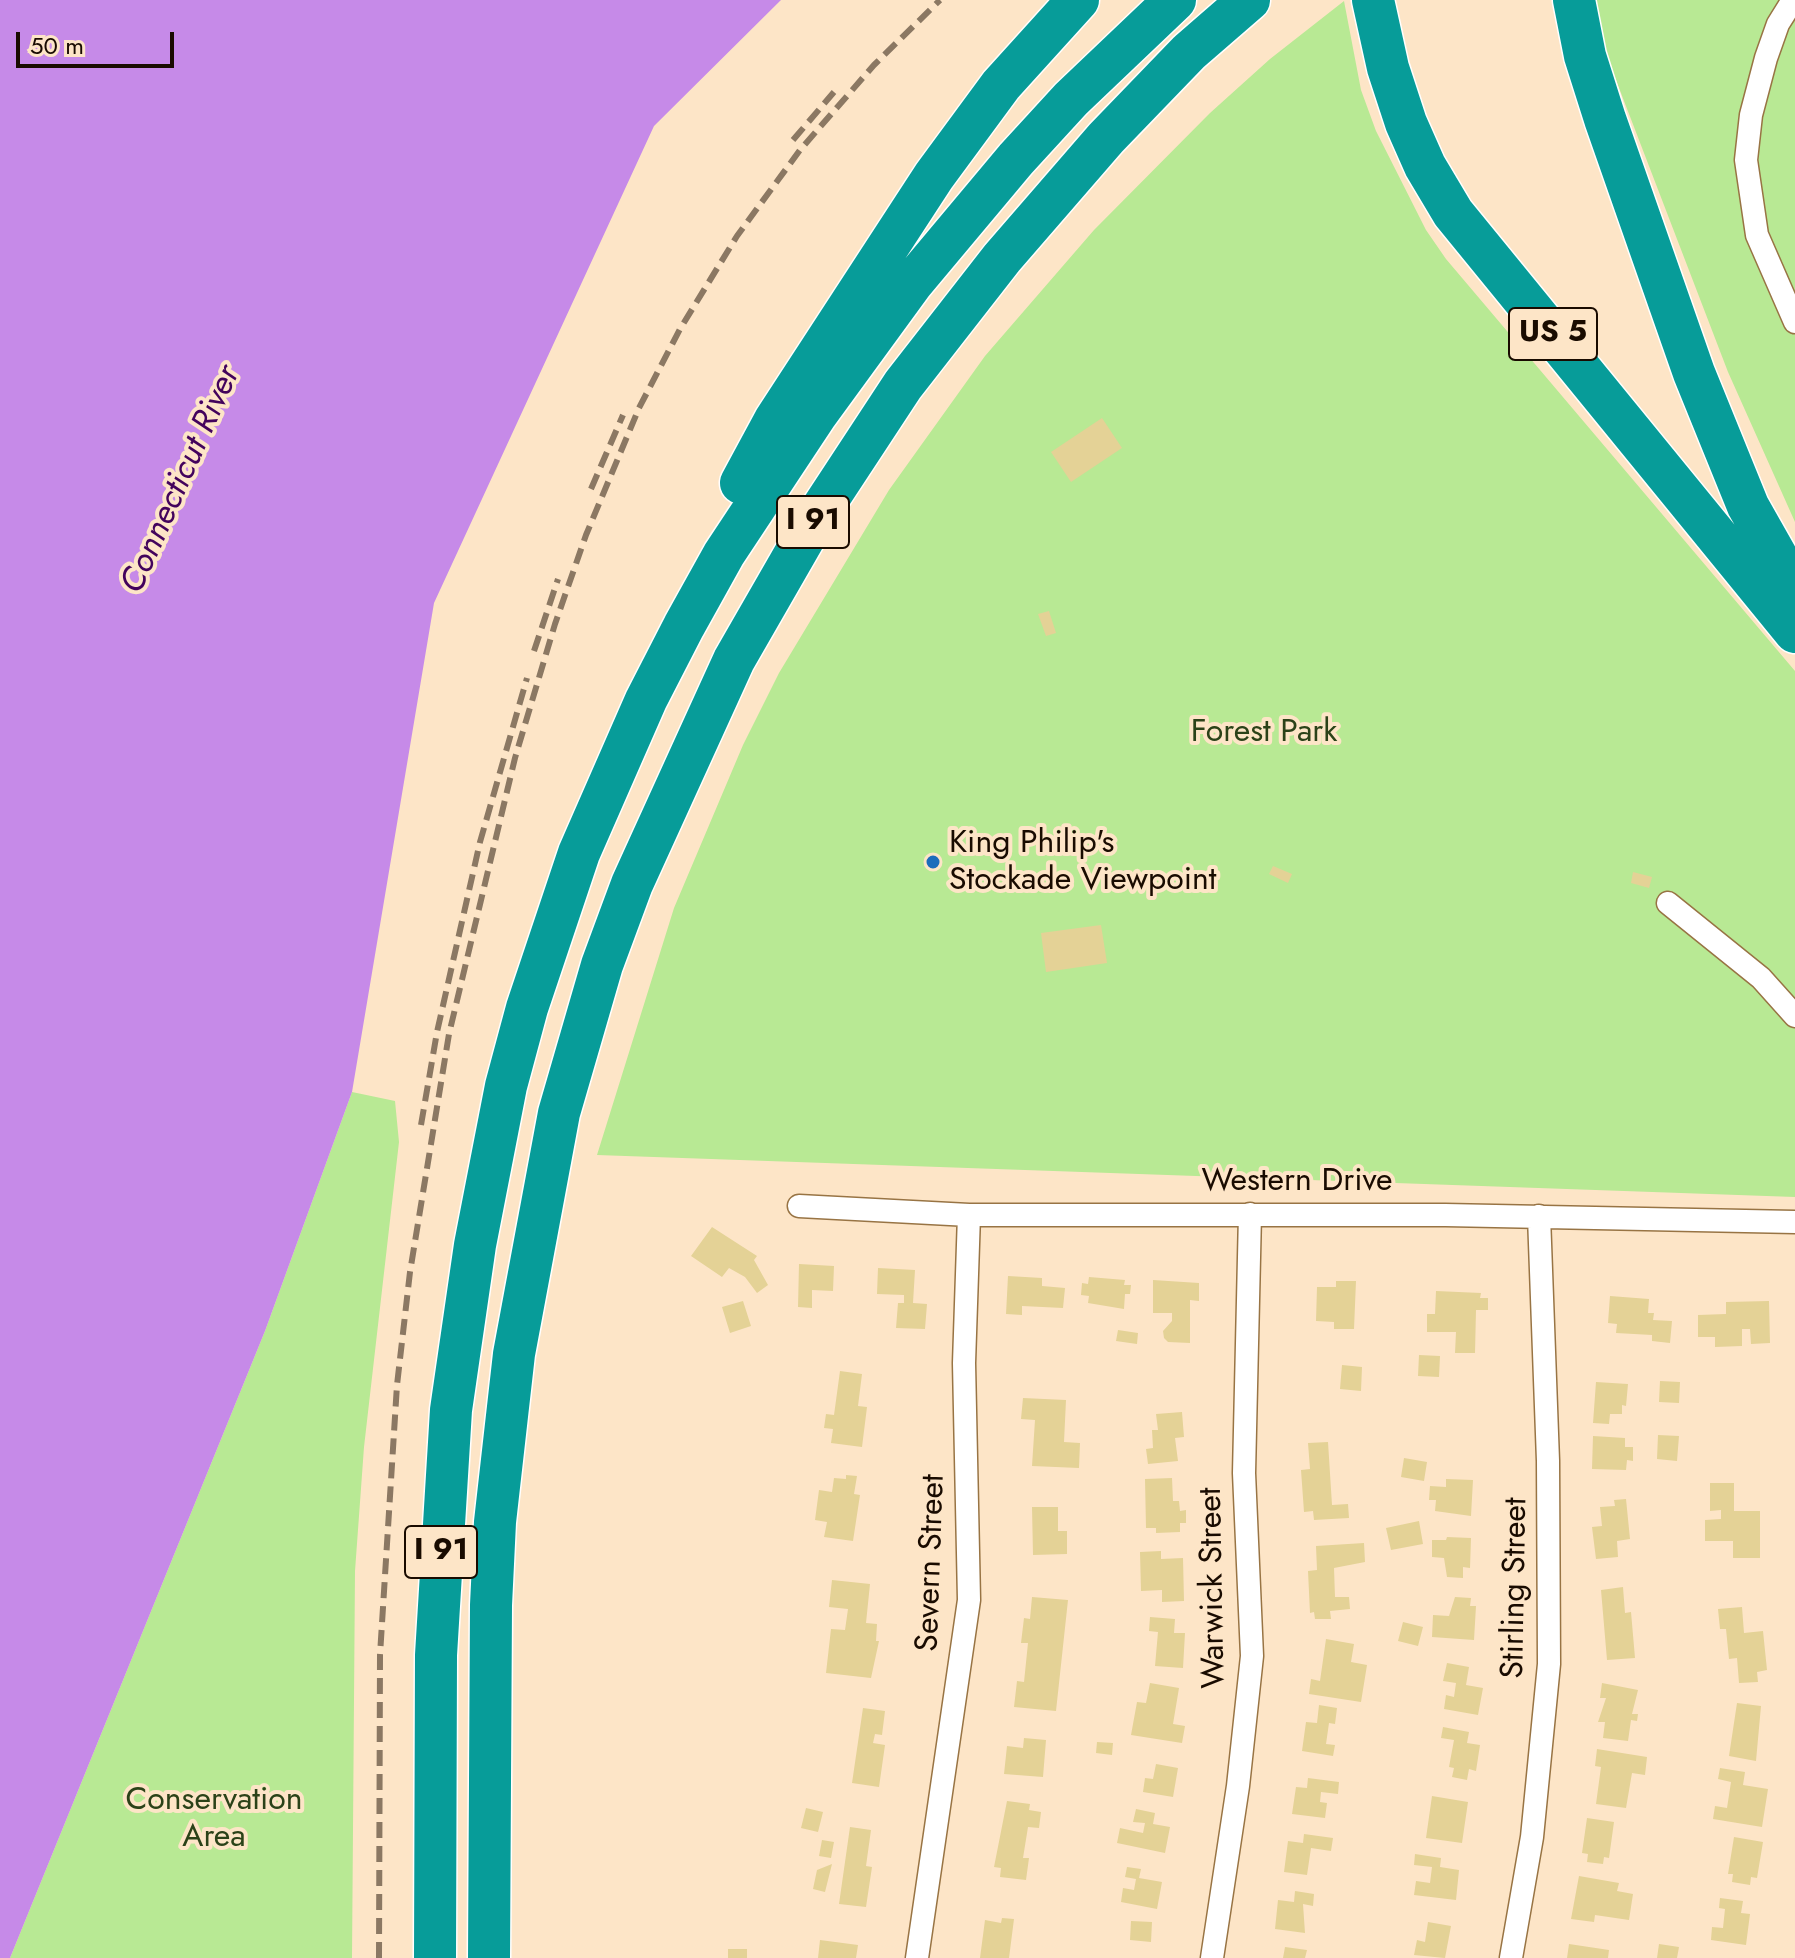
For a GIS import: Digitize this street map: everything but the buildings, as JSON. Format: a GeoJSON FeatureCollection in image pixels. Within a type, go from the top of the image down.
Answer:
{"type":"FeatureCollection","features":[{"type":"Feature","properties":{"kind":"highway"},"geometry":{"type":"LineString","coordinates":[[684,626],[714,541],[775,420],[949,155],[1001,85],[1078,0]]}},
{"type":"Feature","properties":{"kind":"highway","name":"I 91"},"geometry":{"type":"LineString","coordinates":[[435,1958],[436,1655],[444,1492],[456,1370],[484,1192],[506,1086],[552,929],[613,774],[684,626],[769,483],[930,261],[1062,109],[1175,0]]}},
{"type":"Feature","properties":{"kind":"highway","name":"I 91"},"geometry":{"type":"LineString","coordinates":[[489,1958],[491,1605],[495,1522],[510,1382],[527,1269],[559,1113],[602,965],[632,884],[734,660],[815,519],[903,385],[993,268],[1096,150],[1189,52],[1249,0]]}},
{"type":"Feature","properties":{"kind":"highway"},"geometry":{"type":"LineString","coordinates":[[1574,0],[1585,56],[1605,119],[1694,373],[1741,493],[1795,589]]}},
{"type":"Feature","properties":{"kind":"highway","name":"US 5"},"geometry":{"type":"LineString","coordinates":[[1373,1],[1388,68],[1406,123],[1425,166],[1453,213],[1795,632]]}},
{"type":"Feature","properties":{"kind":"street"},"geometry":{"type":"LineString","coordinates":[[1793,0],[1778,24],[1766,58],[1751,115],[1746,160],[1757,235],[1795,322]]}},
{"type":"Feature","properties":{"kind":"street"},"geometry":{"type":"LineString","coordinates":[[1668,903],[1761,978],[1795,1016]]}},
{"type":"Feature","properties":{"kind":"street","name":"Western Drive"},"geometry":{"type":"LineString","coordinates":[[799,1206],[969,1215],[1539,1216],[1795,1222]]}},
{"type":"Feature","properties":{"kind":"street","name":"Warwick Street"},"geometry":{"type":"LineString","coordinates":[[1212,1958],[1241,1768],[1252,1656],[1244,1473],[1250,1214]]}},
{"type":"Feature","properties":{"kind":"street","name":"Severn Street"},"geometry":{"type":"LineString","coordinates":[[917,1958],[968,1612],[970,1554],[964,1363],[969,1215]]}},
{"type":"Feature","properties":{"kind":"street","name":"Stirling Street"},"geometry":{"type":"LineString","coordinates":[[1511,1958],[1538,1784],[1549,1664],[1548,1461],[1539,1216]]}},
{"type":"Feature","properties":{"kind":"green space"},"geometry":{"type":"Polygon","coordinates":[[[1593,0],[1795,0],[1795,522],[1728,372],[1606,54],[1593,0]]]}},
{"type":"Feature","properties":{"kind":"green space","name":"Forest Park"},"geometry":{"type":"Polygon","coordinates":[[[1344,1],[1361,90],[1376,131],[1426,230],[1446,259],[1795,671],[1795,1197],[597,1155],[674,908],[743,745],[779,673],[889,490],[985,356],[1094,230],[1210,113],[1270,59],[1344,1]]]}},
{"type":"Feature","properties":{"kind":"green space","name":"Conservation Area"},"geometry":{"type":"Polygon","coordinates":[[[352,1092],[395,1101],[399,1142],[364,1447],[355,1571],[352,1958],[10,1958],[265,1331],[352,1092]]]}},
{"type":"Feature","properties":{"kind":"water","name":"Connecticut River"},"geometry":{"type":"Polygon","coordinates":[[[0,0],[781,0],[654,126],[434,603],[352,1092],[265,1331],[10,1958],[0,1958],[0,0]]]}},
{"type":"Feature","properties":{"kind":"railway"},"geometry":{"type":"LineString","coordinates":[[379,1958],[380,1655],[397,1385],[410,1272],[449,1034],[515,758],[555,624],[586,535],[639,408],[680,329],[737,236],[800,150],[874,65],[940,0]]}},
{"type":"Feature","properties":{"kind":"railway"},"geometry":{"type":"LineString","coordinates":[[793,140],[834,92]]}},
{"type":"Feature","properties":{"kind":"railway"},"geometry":{"type":"LineString","coordinates":[[591,489],[623,415]]}},
{"type":"Feature","properties":{"kind":"railway"},"geometry":{"type":"LineString","coordinates":[[534,651],[558,579]]}},
{"type":"Feature","properties":{"kind":"railway"},"geometry":{"type":"LineString","coordinates":[[421,1125],[437,1032],[480,842],[527,678]]}},
{"type":"Feature","properties":{"kind":"place","name":"King Philip's Stockade Viewpoint"},"geometry":{"type":"Point","coordinates":[933,862]}}]}
